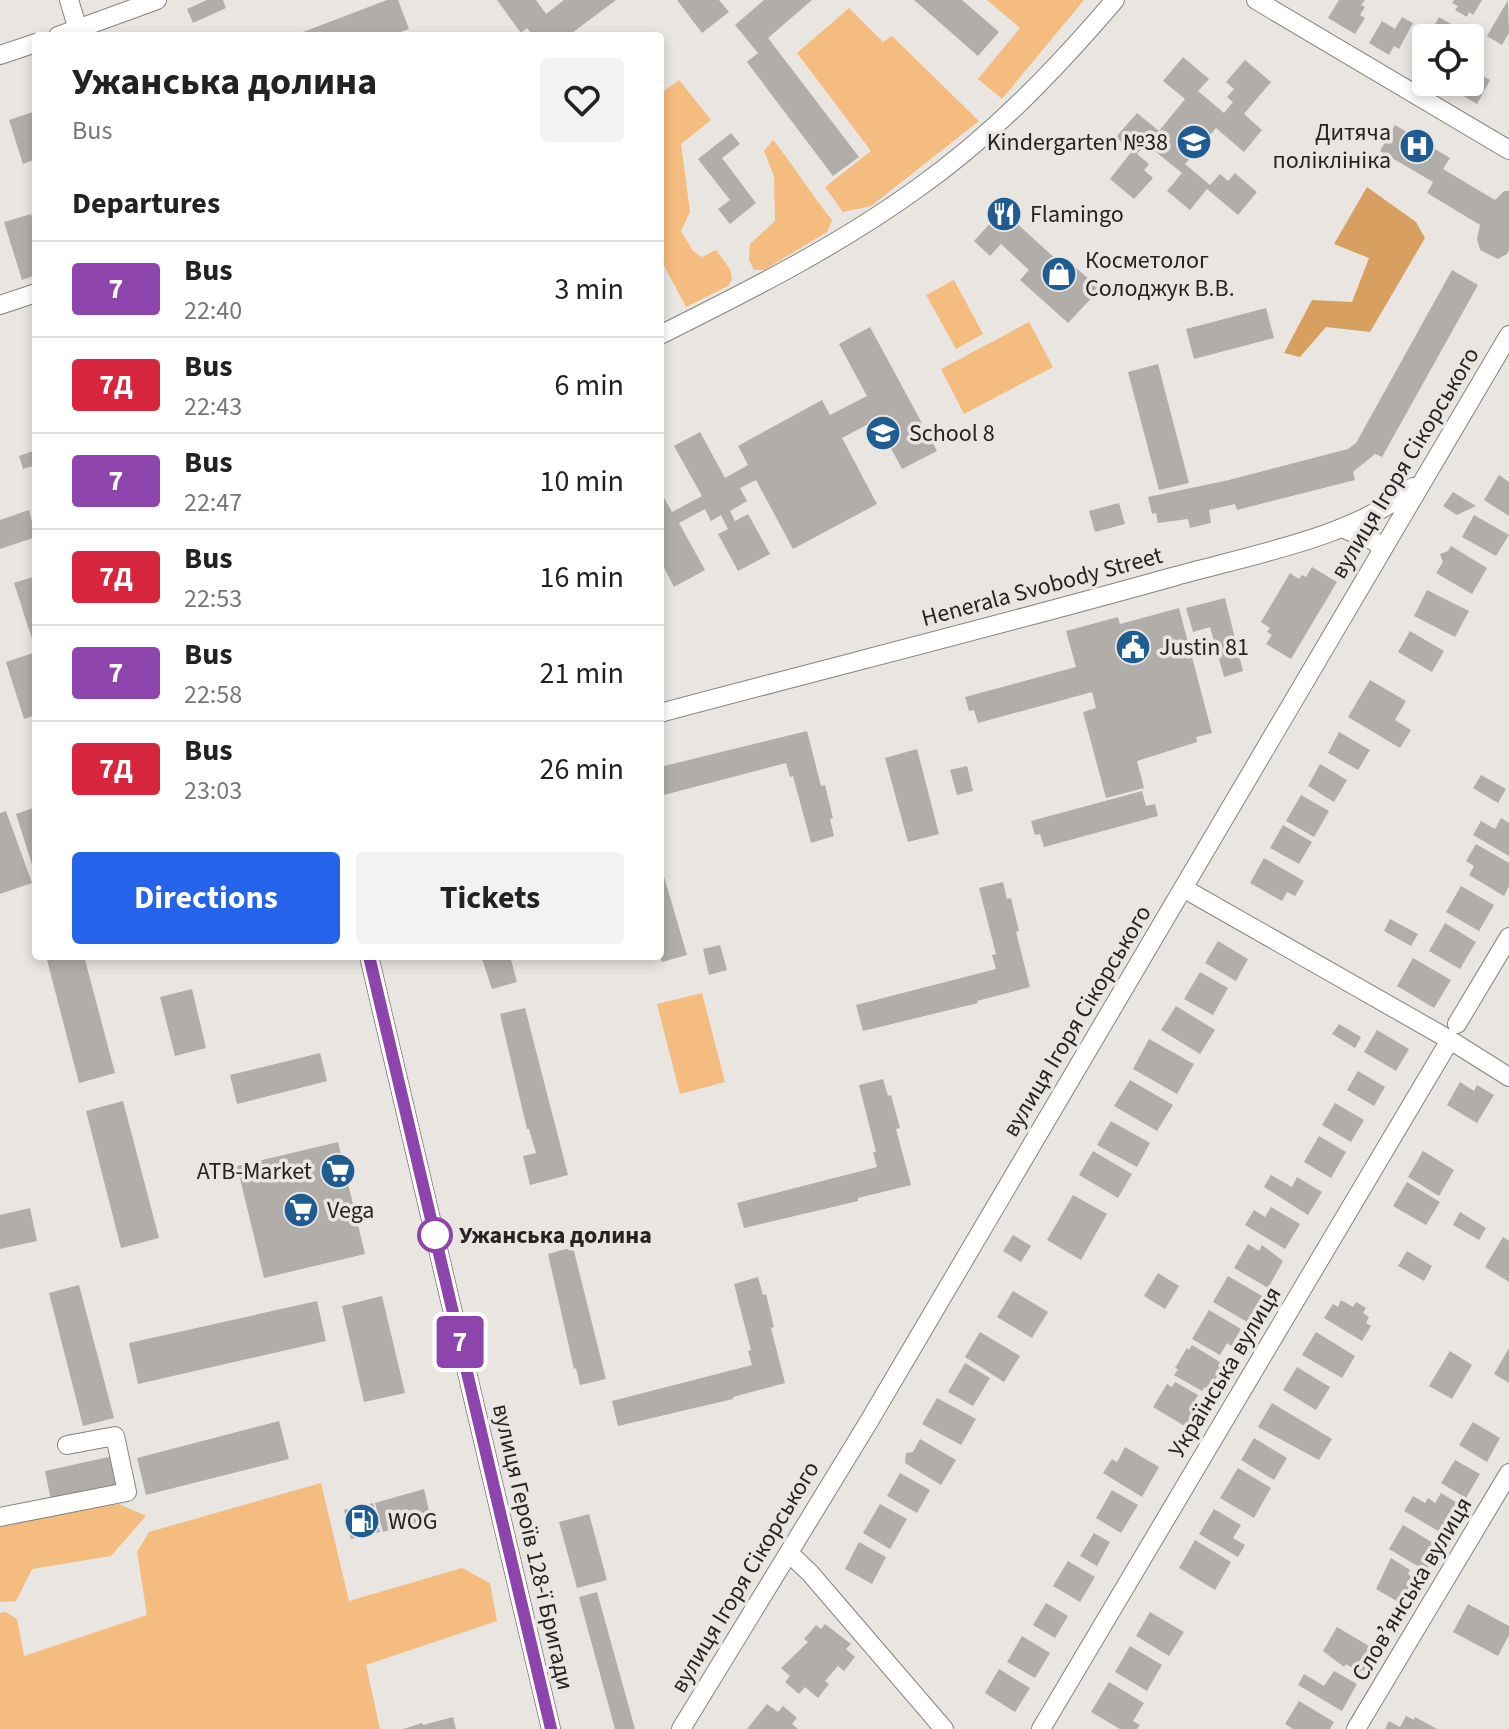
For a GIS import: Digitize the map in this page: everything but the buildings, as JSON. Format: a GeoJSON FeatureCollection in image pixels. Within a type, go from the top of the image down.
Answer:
{"type":"FeatureCollection","features":[{"type":"Feature","properties":{"kind":"street"},"geometry":{"type":"LineString","coordinates":[[69,0],[79,32],[157,0]]}},
{"type":"Feature","properties":{"kind":"street"},"geometry":{"type":"LineString","coordinates":[[664,333],[849,234],[919,188],[1007,116],[1074,49],[1115,0]]}},
{"type":"Feature","properties":{"kind":"street"},"geometry":{"type":"LineString","coordinates":[[1256,0],[1509,150]]}},
{"type":"Feature","properties":{"kind":"street"},"geometry":{"type":"LineString","coordinates":[[0,55],[32,44]]}},
{"type":"Feature","properties":{"kind":"street"},"geometry":{"type":"LineString","coordinates":[[0,305],[32,294]]}},
{"type":"Feature","properties":{"kind":"street","name":"вулиця Ігоря Сікорського"},"geometry":{"type":"LineString","coordinates":[[681,1729],[789,1553],[1509,335]]}},
{"type":"Feature","properties":{"kind":"street","name":"Henerala Svobody Street"},"geometry":{"type":"LineString","coordinates":[[664,712],[781,679],[998,626],[1341,528],[1383,509],[1423,478]]}},
{"type":"Feature","properties":{"kind":"street"},"geometry":{"type":"LineString","coordinates":[[1341,528],[1374,541],[1382,549]]}},
{"type":"Feature","properties":{"kind":"street"},"geometry":{"type":"LineString","coordinates":[[1183,888],[1453,1032],[1509,1077]]}},
{"type":"Feature","properties":{"kind":"street","name":"Українська вулиця"},"geometry":{"type":"LineString","coordinates":[[1041,1729],[1509,937]]}},
{"type":"Feature","properties":{"kind":"street","name":"вулиця Героїв 128-ї Бригади"},"geometry":{"type":"LineString","coordinates":[[370,960],[551,1729]]}},
{"type":"Feature","properties":{"kind":"street"},"geometry":{"type":"LineString","coordinates":[[0,1517],[127,1492],[115,1436],[67,1445]]}},
{"type":"Feature","properties":{"kind":"street","name":"Словʼянська вулиця"},"geometry":{"type":"LineString","coordinates":[[1356,1729],[1509,1473]]}},
{"type":"Feature","properties":{"kind":"street"},"geometry":{"type":"LineString","coordinates":[[789,1553],[810,1573],[944,1729]]}},
{"type":"Feature","properties":{"kind":"shaded area"},"geometry":{"type":"Polygon","coordinates":[[[987,0],[1084,0],[1002,99],[978,79],[1020,28],[987,0]]]}},
{"type":"Feature","properties":{"kind":"shaded area"},"geometry":{"type":"Polygon","coordinates":[[[849,8],[883,42],[892,36],[979,121],[871,206],[843,212],[825,187],[871,151],[797,53],[849,8]]]}},
{"type":"Feature","properties":{"kind":"shaded area"},"geometry":{"type":"Polygon","coordinates":[[[679,80],[711,120],[681,144],[690,212],[681,231],[693,251],[702,257],[716,250],[730,269],[732,279],[728,286],[686,307],[664,266],[664,91],[679,80]]]}},
{"type":"Feature","properties":{"kind":"shaded area"},"geometry":{"type":"Polygon","coordinates":[[[773,140],[832,220],[827,232],[764,270],[754,270],[749,260],[750,244],[775,221],[774,176],[764,151],[773,140]]]}},
{"type":"Feature","properties":{"kind":"shaded area"},"geometry":{"type":"Polygon","coordinates":[[[1367,187],[1416,222],[1425,238],[1370,332],[1326,327],[1300,357],[1284,353],[1312,300],[1352,302],[1369,258],[1334,244],[1367,187]]]}},
{"type":"Feature","properties":{"kind":"shaded area"},"geometry":{"type":"Polygon","coordinates":[[[954,280],[983,334],[956,349],[926,295],[954,280]]]}},
{"type":"Feature","properties":{"kind":"shaded area"},"geometry":{"type":"Polygon","coordinates":[[[1029,322],[1053,367],[964,414],[941,369],[1029,322]]]}},
{"type":"Feature","properties":{"kind":"shaded area"},"geometry":{"type":"Polygon","coordinates":[[[702,993],[725,1082],[680,1094],[657,1004],[702,993]]]}},
{"type":"Feature","properties":{"kind":"shaded area"},"geometry":{"type":"Polygon","coordinates":[[[321,1483],[349,1601],[462,1568],[490,1583],[497,1621],[366,1665],[380,1729],[0,1729],[0,1613],[6,1612],[17,1619],[24,1656],[147,1615],[137,1552],[149,1532],[321,1483]]]}},
{"type":"Feature","properties":{"kind":"shaded area"},"geometry":{"type":"Polygon","coordinates":[[[119,1504],[146,1516],[111,1556],[32,1569],[16,1601],[0,1602],[0,1525],[119,1504]]]}},
{"type":"Feature","properties":{"kind":"bus line","name":"7"},"geometry":{"type":"LineString","coordinates":[[370,960],[551,1729]]}},
{"type":"Feature","properties":{"kind":"place","name":"Kindergarten №38"},"geometry":{"type":"Point","coordinates":[1194,142]}},
{"type":"Feature","properties":{"kind":"place","name":"Дитяча поліклініка"},"geometry":{"type":"Point","coordinates":[1417,146]}},
{"type":"Feature","properties":{"kind":"place","name":"Flamingo"},"geometry":{"type":"Point","coordinates":[1004,214]}},
{"type":"Feature","properties":{"kind":"place","name":"Косметолог Солоджук В.В."},"geometry":{"type":"Point","coordinates":[1059,274]}},
{"type":"Feature","properties":{"kind":"place","name":"School 8"},"geometry":{"type":"Point","coordinates":[883,433]}},
{"type":"Feature","properties":{"kind":"place","name":"Justin 81"},"geometry":{"type":"Point","coordinates":[1133,647]}},
{"type":"Feature","properties":{"kind":"place","name":"ATB-Market"},"geometry":{"type":"Point","coordinates":[338,1171]}},
{"type":"Feature","properties":{"kind":"place","name":"Vega"},"geometry":{"type":"Point","coordinates":[301,1210]}},
{"type":"Feature","properties":{"kind":"place","name":"Ужанська долина"},"geometry":{"type":"Point","coordinates":[435,1235]}},
{"type":"Feature","properties":{"kind":"place","name":"WOG"},"geometry":{"type":"Point","coordinates":[362,1521]}}]}
